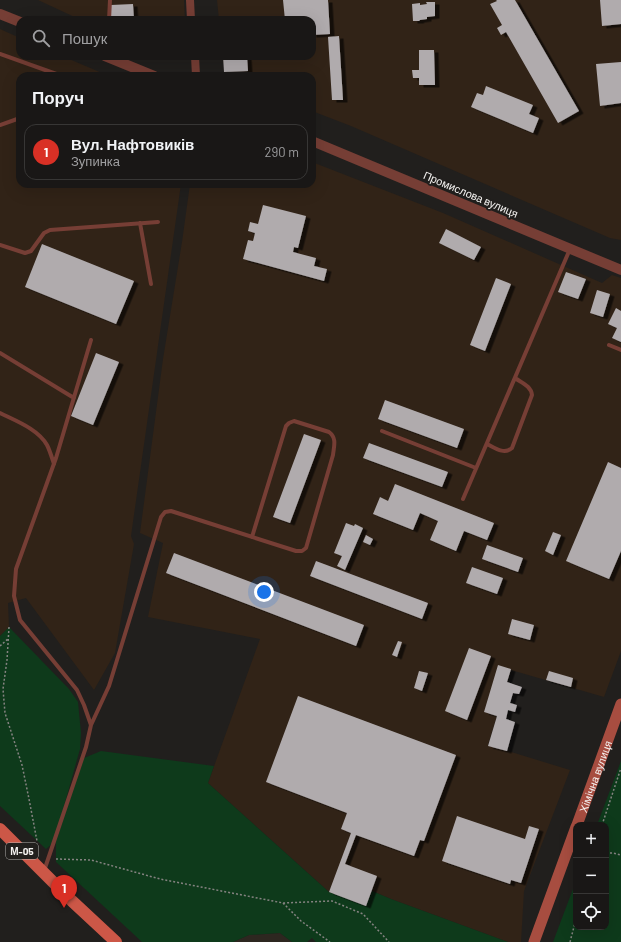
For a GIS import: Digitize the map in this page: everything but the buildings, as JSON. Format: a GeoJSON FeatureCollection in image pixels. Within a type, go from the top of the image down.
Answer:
{"type":"FeatureCollection","features":[{"type":"Feature","properties":{"kind":"main road","name":"Хімічна вулиця"},"geometry":{"type":"LineString","coordinates":[[577,822],[621,704]]}},
{"type":"Feature","properties":{"kind":"main road","name":"М-05"},"geometry":{"type":"LineString","coordinates":[[0,829],[43,873],[116,942]]}},
{"type":"Feature","properties":{"kind":"main road","name":"Хімічна вулиця"},"geometry":{"type":"LineString","coordinates":[[534,942],[573,834]]}},
{"type":"Feature","properties":{"kind":"street"},"geometry":{"type":"LineString","coordinates":[[190,0],[191,16]]}},
{"type":"Feature","properties":{"kind":"street"},"geometry":{"type":"LineString","coordinates":[[0,14],[16,20]]}},
{"type":"Feature","properties":{"kind":"street"},"geometry":{"type":"LineString","coordinates":[[116,60],[145,72]]}},
{"type":"Feature","properties":{"kind":"street"},"geometry":{"type":"LineString","coordinates":[[195,60],[196,72]]}},
{"type":"Feature","properties":{"kind":"street","name":"Промислова вулиця"},"geometry":{"type":"LineString","coordinates":[[316,143],[621,270]]}},
{"type":"Feature","properties":{"kind":"lane"},"geometry":{"type":"LineString","coordinates":[[109,16],[110,0]]}},
{"type":"Feature","properties":{"kind":"lane"},"geometry":{"type":"LineString","coordinates":[[0,54],[16,60]]}},
{"type":"Feature","properties":{"kind":"lane"},"geometry":{"type":"LineString","coordinates":[[17,60],[51,72]]}},
{"type":"Feature","properties":{"kind":"lane"},"geometry":{"type":"LineString","coordinates":[[0,125],[16,119]]}},
{"type":"Feature","properties":{"kind":"lane"},"geometry":{"type":"LineString","coordinates":[[0,245],[25,253],[31,251],[44,234],[50,230],[158,222]]}},
{"type":"Feature","properties":{"kind":"lane"},"geometry":{"type":"LineString","coordinates":[[140,223],[151,284]]}},
{"type":"Feature","properties":{"kind":"lane"},"geometry":{"type":"LineString","coordinates":[[463,499],[570,248]]}},
{"type":"Feature","properties":{"kind":"lane"},"geometry":{"type":"LineString","coordinates":[[91,340],[54,464],[16,569],[14,596],[20,620],[77,690],[91,725]]}},
{"type":"Feature","properties":{"kind":"lane"},"geometry":{"type":"LineString","coordinates":[[609,344],[621,350]]}},
{"type":"Feature","properties":{"kind":"lane"},"geometry":{"type":"LineString","coordinates":[[0,353],[74,398]]}},
{"type":"Feature","properties":{"kind":"lane"},"geometry":{"type":"LineString","coordinates":[[486,444],[504,452],[508,452],[512,448],[532,395],[528,386],[515,378]]}},
{"type":"Feature","properties":{"kind":"lane"},"geometry":{"type":"LineString","coordinates":[[0,413],[33,430],[40,436],[48,446],[54,464]]}},
{"type":"Feature","properties":{"kind":"lane"},"geometry":{"type":"LineString","coordinates":[[43,873],[86,747],[91,725],[109,686],[161,516],[165,512],[171,511],[252,537],[296,551],[302,551],[306,548],[333,455],[335,440],[332,434],[294,421],[286,426],[252,537]]}},
{"type":"Feature","properties":{"kind":"lane"},"geometry":{"type":"LineString","coordinates":[[382,431],[476,468]]}},
{"type":"Feature","properties":{"kind":"path"},"geometry":{"type":"LineString","coordinates":[[9,627],[3,689],[5,713],[22,765],[37,841]]}},
{"type":"Feature","properties":{"kind":"path"},"geometry":{"type":"LineString","coordinates":[[0,646],[9,638]]}},
{"type":"Feature","properties":{"kind":"path"},"geometry":{"type":"LineString","coordinates":[[603,822],[621,768]]}},
{"type":"Feature","properties":{"kind":"path"},"geometry":{"type":"LineString","coordinates":[[609,853],[621,854]]}},
{"type":"Feature","properties":{"kind":"path"},"geometry":{"type":"LineString","coordinates":[[56,860],[91,860],[160,878],[282,903],[332,902],[362,914],[389,942]]}},
{"type":"Feature","properties":{"kind":"path"},"geometry":{"type":"LineString","coordinates":[[282,903],[301,921],[330,942]]}},
{"type":"Feature","properties":{"kind":"path"},"geometry":{"type":"LineString","coordinates":[[570,942],[573,930]]}},
{"type":"Feature","properties":{"kind":"shaded area"},"geometry":{"type":"Polygon","coordinates":[[[38,0],[184,0],[185,16],[72,16],[38,0]]]}},
{"type":"Feature","properties":{"kind":"shaded area"},"geometry":{"type":"Polygon","coordinates":[[[217,0],[621,0],[621,240],[610,238],[351,126],[316,113],[316,72],[225,72],[223,60],[316,60],[316,16],[219,16],[217,0]]]}},
{"type":"Feature","properties":{"kind":"shaded area"},"geometry":{"type":"Polygon","coordinates":[[[0,29],[16,36],[16,60],[71,60],[100,72],[16,72],[16,188],[180,188],[131,536],[134,544],[115,653],[94,690],[26,598],[8,603],[9,627],[0,636],[0,29]]]}},
{"type":"Feature","properties":{"kind":"shaded area"},"geometry":{"type":"Polygon","coordinates":[[[316,164],[443,213],[602,283],[612,275],[621,278],[621,651],[604,697],[511,670],[488,745],[570,770],[524,891],[521,942],[508,942],[372,891],[366,906],[329,892],[208,783],[260,639],[148,617],[163,543],[140,533],[163,359],[189,188],[316,188],[316,164]]]}},
{"type":"Feature","properties":{"kind":"shaded area"},"geometry":{"type":"Polygon","coordinates":[[[280,933],[292,942],[233,942],[249,935],[280,933]]]}},
{"type":"Feature","properties":{"kind":"green space"},"geometry":{"type":"Polygon","coordinates":[[[9,627],[69,689],[78,702],[81,733],[80,749],[54,842],[46,849],[0,806],[0,636],[9,627]]]}},
{"type":"Feature","properties":{"kind":"green space"},"geometry":{"type":"Polygon","coordinates":[[[101,751],[214,766],[208,783],[329,892],[366,906],[372,891],[508,942],[316,942],[312,938],[307,942],[292,942],[280,933],[249,935],[233,942],[142,942],[56,862],[56,841],[84,758],[101,751]]]}},
{"type":"Feature","properties":{"kind":"green space"},"geometry":{"type":"Polygon","coordinates":[[[621,761],[621,942],[553,942],[573,889],[573,930],[609,930],[609,822],[598,822],[621,761]]]}},
{"type":"Feature","properties":{"kind":"place","name":"Вул. Нафтовиків"},"geometry":{"type":"Point","coordinates":[64,908]}}]}
